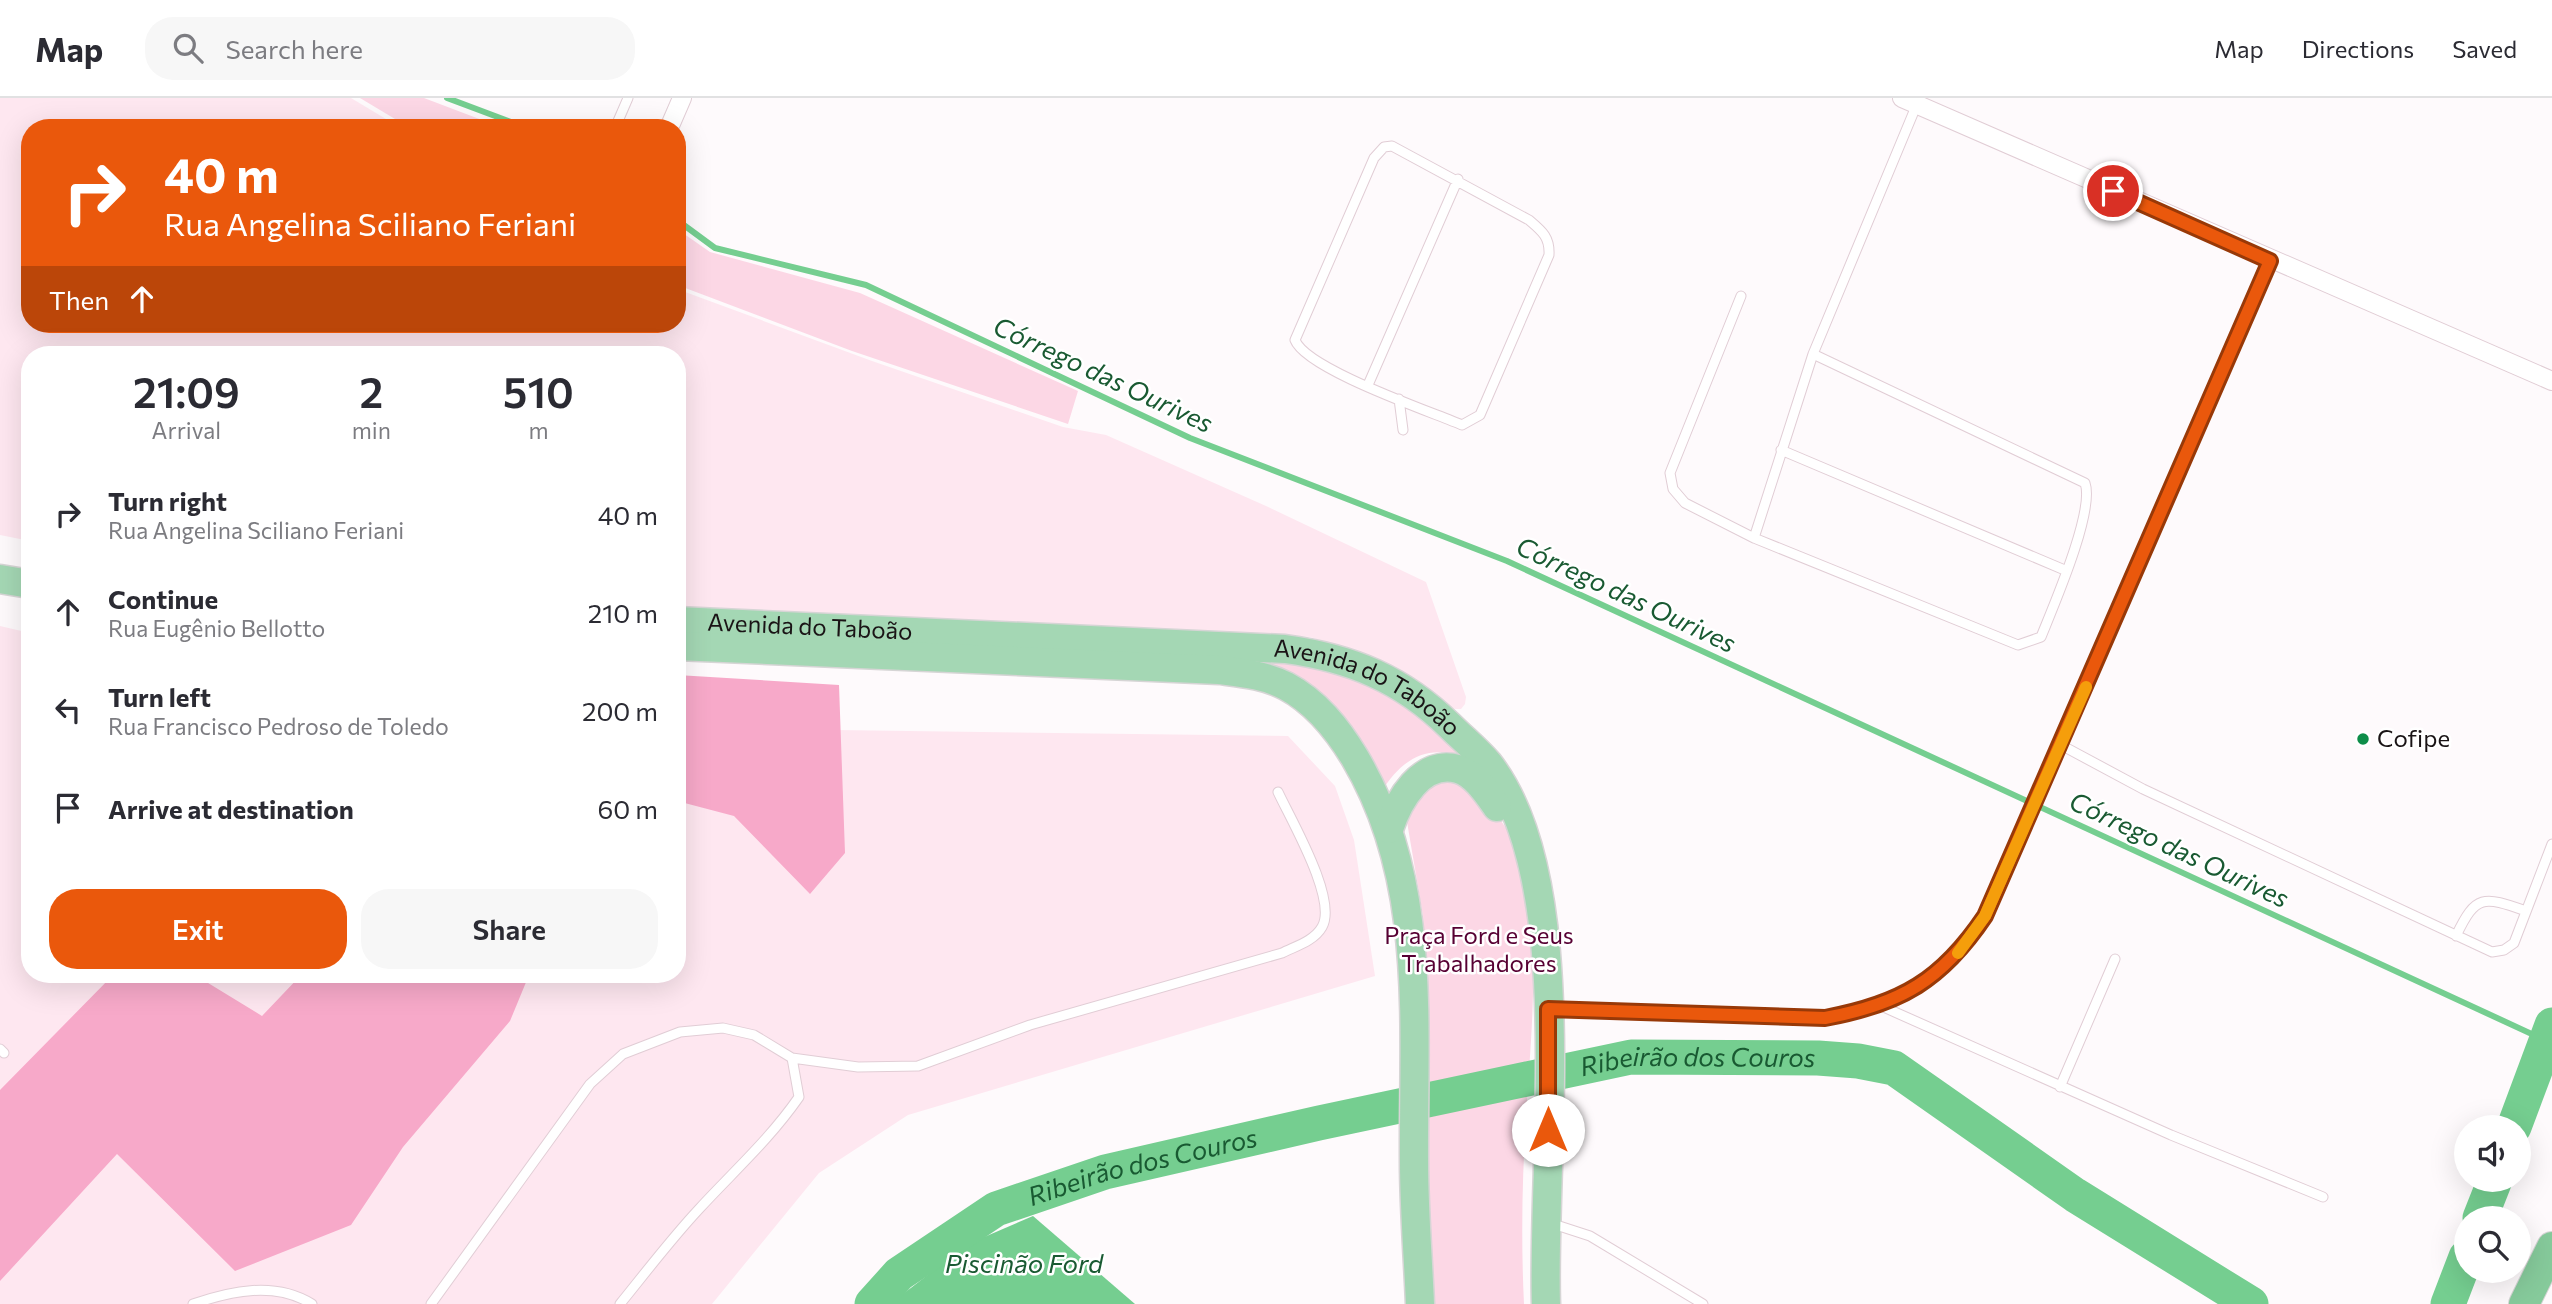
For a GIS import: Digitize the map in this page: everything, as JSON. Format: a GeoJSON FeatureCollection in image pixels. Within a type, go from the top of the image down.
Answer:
{"type":"FeatureCollection","features":[{"type":"Feature","properties":{"kind":"highway"},"geometry":{"type":"LineString","coordinates":[[2524,1304],[2552,1247]]}},
{"type":"Feature","properties":{"kind":"main road"},"geometry":{"type":"LineString","coordinates":[[0,579],[21,582]]}},
{"type":"Feature","properties":{"kind":"main road"},"geometry":{"type":"LineString","coordinates":[[0,598],[21,601]]}},
{"type":"Feature","properties":{"kind":"main road","name":"Avenida do Taboão"},"geometry":{"type":"LineString","coordinates":[[686,621],[1286,649],[1328,655],[1377,673],[1429,705],[1465,758],[1473,778],[1525,841],[1544,924],[1548,1019]]}},
{"type":"Feature","properties":{"kind":"main road","name":"Avenida do Taboão"},"geometry":{"type":"LineString","coordinates":[[686,646],[1206,669],[1257,675],[1287,687],[1321,711],[1341,734],[1364,774],[1390,829],[1403,886],[1417,1047],[1414,1160],[1420,1304]]}},
{"type":"Feature","properties":{"kind":"main road"},"geometry":{"type":"LineString","coordinates":[[1390,829],[1402,798],[1419,779],[1465,758]]}},
{"type":"Feature","properties":{"kind":"main road"},"geometry":{"type":"LineString","coordinates":[[1546,1304],[1548,1019]]}},
{"type":"Feature","properties":{"kind":"street"},"geometry":{"type":"LineString","coordinates":[[673,119],[682,98]]}},
{"type":"Feature","properties":{"kind":"street"},"geometry":{"type":"LineString","coordinates":[[1909,101],[2270,261],[2552,381]]}},
{"type":"Feature","properties":{"kind":"lane"},"geometry":{"type":"LineString","coordinates":[[619,119],[628,98]]}},
{"type":"Feature","properties":{"kind":"lane"},"geometry":{"type":"LineString","coordinates":[[1754,537],[1813,354],[1909,101]]}},
{"type":"Feature","properties":{"kind":"lane"},"geometry":{"type":"LineString","coordinates":[[1392,146],[1458,179],[1529,220],[1545,233],[1550,244],[1549,255],[1475,420],[1462,425],[1329,369],[1306,355],[1295,340],[1379,151],[1392,146]]}},
{"type":"Feature","properties":{"kind":"lane"},"geometry":{"type":"LineString","coordinates":[[1368,385],[1458,179]]}},
{"type":"Feature","properties":{"kind":"lane"},"geometry":{"type":"LineString","coordinates":[[1548,1019],[1825,1018],[1878,1005],[1934,976],[1962,950],[1985,916],[2028,822],[2270,261]]}},
{"type":"Feature","properties":{"kind":"lane"},"geometry":{"type":"LineString","coordinates":[[1741,296],[1670,473],[1673,489],[1685,503],[1754,537],[2018,645],[2041,637],[2067,571],[2087,498],[2085,483],[1813,354]]}},
{"type":"Feature","properties":{"kind":"lane"},"geometry":{"type":"LineString","coordinates":[[1399,398],[1403,430]]}},
{"type":"Feature","properties":{"kind":"lane"},"geometry":{"type":"LineString","coordinates":[[1781,450],[2067,571]]}},
{"type":"Feature","properties":{"kind":"lane"},"geometry":{"type":"LineString","coordinates":[[2060,745],[2143,789],[2492,952],[2504,950],[2514,943],[2552,844]]}},
{"type":"Feature","properties":{"kind":"lane"},"geometry":{"type":"LineString","coordinates":[[430,1304],[590,1084],[623,1054],[680,1032],[723,1028],[754,1035],[792,1058],[858,1067],[918,1066],[1030,1025],[1282,953],[1310,940],[1321,929],[1328,915],[1325,895],[1278,792]]}},
{"type":"Feature","properties":{"kind":"lane"},"geometry":{"type":"LineString","coordinates":[[2456,936],[2469,909],[2483,901],[2497,900],[2526,911]]}},
{"type":"Feature","properties":{"kind":"lane"},"geometry":{"type":"LineString","coordinates":[[2060,1087],[2115,960]]}},
{"type":"Feature","properties":{"kind":"lane"},"geometry":{"type":"LineString","coordinates":[[1878,1005],[2060,1087],[2323,1197]]}},
{"type":"Feature","properties":{"kind":"lane"},"geometry":{"type":"LineString","coordinates":[[620,1304],[698,1210],[768,1140],[785,1118],[799,1097],[792,1058]]}},
{"type":"Feature","properties":{"kind":"lane"},"geometry":{"type":"LineString","coordinates":[[1545,1222],[1590,1237],[1703,1304]]}},
{"type":"Feature","properties":{"kind":"lane"},"geometry":{"type":"LineString","coordinates":[[193,1304],[232,1291],[265,1290],[312,1304]]}},
{"type":"Feature","properties":{"kind":"shaded area"},"geometry":{"type":"Polygon","coordinates":[[[0,98],[351,98],[386,119],[21,119],[21,333],[686,333],[686,292],[872,361],[1063,427],[1106,435],[1266,506],[1426,582],[1466,697],[1461,709],[1455,709],[1358,652],[1310,637],[686,614],[686,346],[21,346],[21,539],[0,535],[0,98]]]}},
{"type":"Feature","properties":{"kind":"shaded area"},"geometry":{"type":"Polygon","coordinates":[[[0,626],[21,631],[21,983],[686,983],[686,728],[1288,736],[1335,786],[1354,840],[1375,976],[908,1115],[819,1173],[712,1304],[0,1304],[0,626]]]}},
{"type":"Feature","properties":{"kind":"shaded area"},"geometry":{"type":"Polygon","coordinates":[[[686,676],[839,685],[845,853],[810,894],[734,816],[686,803],[686,676]]]}},
{"type":"Feature","properties":{"kind":"shaded area"},"geometry":{"type":"Polygon","coordinates":[[[105,983],[208,983],[262,1016],[293,983],[526,983],[510,1021],[403,1147],[351,1225],[235,1271],[117,1154],[0,1281],[0,1090],[105,983]]]}},
{"type":"Feature","properties":{"kind":"green space"},"geometry":{"type":"Polygon","coordinates":[[[360,98],[424,98],[479,119],[395,119],[360,98]]]}},
{"type":"Feature","properties":{"kind":"green space"},"geometry":{"type":"Polygon","coordinates":[[[686,235],[710,252],[860,293],[1078,391],[1068,424],[852,351],[686,288],[686,235]]]}},
{"type":"Feature","properties":{"kind":"green space"},"geometry":{"type":"Polygon","coordinates":[[[1250,656],[1370,678],[1454,740],[1461,756],[1436,752],[1415,758],[1397,772],[1381,792],[1299,684],[1250,656]]]}},
{"type":"Feature","properties":{"kind":"green space","name":"Praça Ford e Seus Trabalhadores"},"geometry":{"type":"Polygon","coordinates":[[[1443,778],[1463,787],[1481,800],[1504,825],[1521,864],[1529,898],[1533,973],[1523,1188],[1524,1304],[1433,1304],[1429,1226],[1428,989],[1423,916],[1406,816],[1410,804],[1443,778]]]}},
{"type":"Feature","properties":{"kind":"water","name":"Piscinão Ford"},"geometry":{"type":"Polygon","coordinates":[[[1033,1216],[1135,1304],[890,1304],[968,1244],[1033,1216]]]}},
{"type":"Feature","properties":{"kind":"waterway","name":"Córrego das Ourives"},"geometry":{"type":"LineString","coordinates":[[447,98],[503,119]]}},
{"type":"Feature","properties":{"kind":"waterway","name":"Córrego das Ourives"},"geometry":{"type":"LineString","coordinates":[[686,227],[715,248],[866,285],[1190,438],[1507,561],[2547,1041]]}},
{"type":"Feature","properties":{"kind":"waterway","name":"Ribeirão dos Couros"},"geometry":{"type":"LineString","coordinates":[[2518,1115],[2552,1025]]}},
{"type":"Feature","properties":{"kind":"waterway","name":"Ribeirão dos Couros"},"geometry":{"type":"LineString","coordinates":[[872,1304],[899,1274],[996,1209],[1105,1172],[1319,1123],[1631,1057],[1818,1058],[1858,1061],[1894,1068],[2075,1195],[2251,1304]]}},
{"type":"Feature","properties":{"kind":"waterway","name":"Ribeirão dos Couros"},"geometry":{"type":"LineString","coordinates":[[2485,1206],[2490,1192]]}},
{"type":"Feature","properties":{"kind":"waterway","name":"Ribeirão dos Couros"},"geometry":{"type":"LineString","coordinates":[[2448,1304],[2456,1283]]}},
{"type":"Feature","properties":{"kind":"slow traffic"},"geometry":{"type":"LineString","coordinates":[[1958,953],[1985,916],[2086,687]]}},
{"type":"Feature","properties":{"kind":"place","name":"Cofipe"},"geometry":{"type":"Point","coordinates":[2363,739]}},
{"type":"Feature","properties":{"kind":"route"},"geometry":{"type":"LineString","coordinates":[[1548,1130],[1548,1009],[1825,1018],[1852,1013],[1907,992],[1934,976],[1962,950],[1985,916],[2270,261],[2113,191]]}}]}
